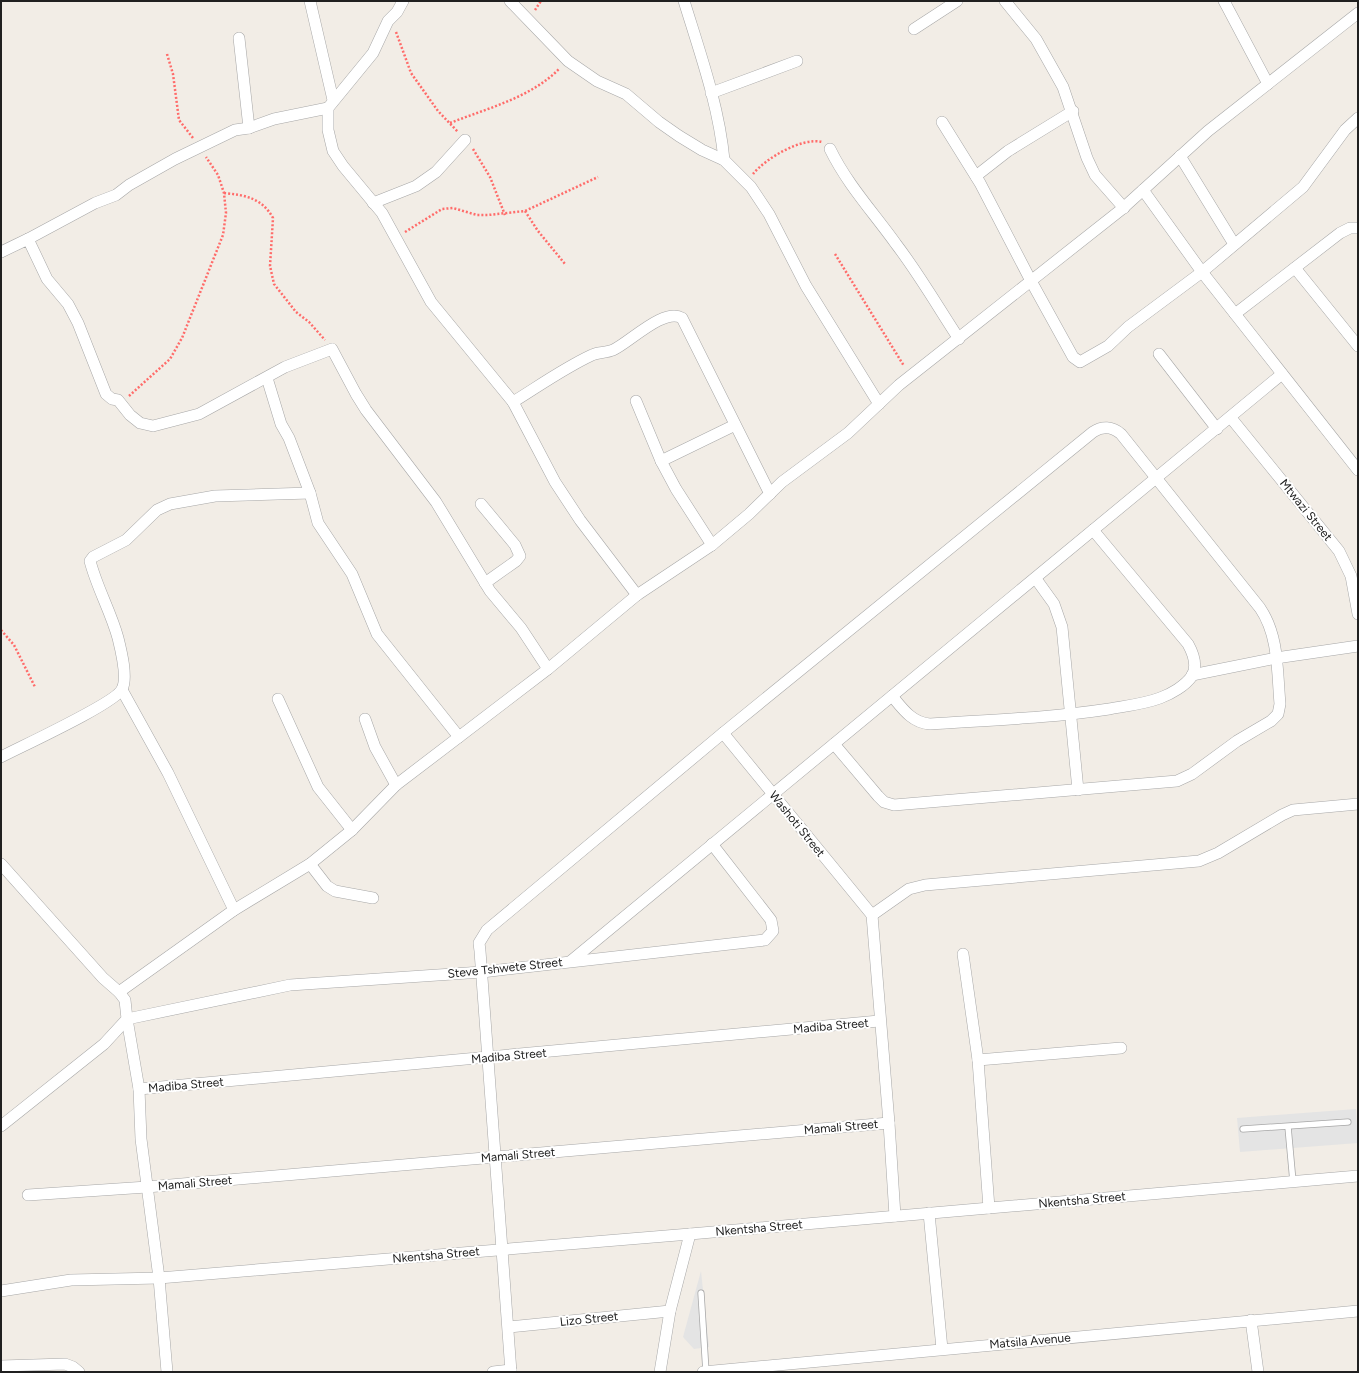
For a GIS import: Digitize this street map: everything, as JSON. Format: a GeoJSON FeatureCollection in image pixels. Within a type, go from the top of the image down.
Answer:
{"type":"FeatureCollection","features":[{"type":"Feature","properties":{"kind":"street"},"geometry":{"type":"LineString","coordinates":[[310,1],[331,104],[328,130],[333,151],[373,203],[396,237],[431,302],[513,402],[555,482],[580,520],[637,594]]}},
{"type":"Feature","properties":{"kind":"street"},"geometry":{"type":"LineString","coordinates":[[1,252],[95,203],[116,195],[129,185],[235,130],[250,128],[274,119],[331,104],[373,53],[388,20],[397,12],[403,1]]}},
{"type":"Feature","properties":{"kind":"street"},"geometry":{"type":"LineString","coordinates":[[510,1],[568,61],[597,81],[626,94],[659,122],[679,136],[702,150],[724,160],[746,182],[769,214],[806,286],[879,404]]}},
{"type":"Feature","properties":{"kind":"street"},"geometry":{"type":"LineString","coordinates":[[684,1],[711,93],[723,145],[724,160]]}},
{"type":"Feature","properties":{"kind":"street"},"geometry":{"type":"LineString","coordinates":[[914,29],[957,1]]}},
{"type":"Feature","properties":{"kind":"street"},"geometry":{"type":"LineString","coordinates":[[1005,1],[1036,39],[1063,87],[1073,111],[1090,166],[1102,184],[1124,208]]}},
{"type":"Feature","properties":{"kind":"street"},"geometry":{"type":"LineString","coordinates":[[1224,1],[1268,84]]}},
{"type":"Feature","properties":{"kind":"street"},"geometry":{"type":"LineString","coordinates":[[119,992],[234,910],[310,864],[352,830],[396,785],[548,669],[637,594],[712,545],[749,514],[782,482],[848,433],[911,376],[1124,208],[1180,156],[1358,13]]}},
{"type":"Feature","properties":{"kind":"street"},"geometry":{"type":"LineString","coordinates":[[239,38],[250,128]]}},
{"type":"Feature","properties":{"kind":"street"},"geometry":{"type":"LineString","coordinates":[[711,93],[797,61]]}},
{"type":"Feature","properties":{"kind":"street"},"geometry":{"type":"LineString","coordinates":[[976,176],[1008,151],[1073,111]]}},
{"type":"Feature","properties":{"kind":"street"},"geometry":{"type":"LineString","coordinates":[[942,122],[976,176],[1031,281],[1075,359],[1080,362],[1108,346],[1132,324],[1202,272],[1303,187],[1346,130],[1358,118]]}},
{"type":"Feature","properties":{"kind":"street"},"geometry":{"type":"LineString","coordinates":[[373,203],[416,186],[431,176],[465,140]]}},
{"type":"Feature","properties":{"kind":"street"},"geometry":{"type":"LineString","coordinates":[[830,149],[843,175],[909,262],[958,339]]}},
{"type":"Feature","properties":{"kind":"street"},"geometry":{"type":"LineString","coordinates":[[1180,156],[1234,244]]}},
{"type":"Feature","properties":{"kind":"street"},"geometry":{"type":"LineString","coordinates":[[1143,190],[1202,272],[1358,470]]}},
{"type":"Feature","properties":{"kind":"street"},"geometry":{"type":"LineString","coordinates":[[1235,314],[1340,233],[1350,228],[1358,228]]}},
{"type":"Feature","properties":{"kind":"street"},"geometry":{"type":"LineString","coordinates":[[28,239],[47,279],[68,304],[78,323],[106,394],[112,399],[118,400],[134,420],[146,426],[153,426],[199,414],[285,367],[332,349],[356,394],[436,502],[485,583],[498,602],[521,628],[548,669]]}},
{"type":"Feature","properties":{"kind":"street"},"geometry":{"type":"LineString","coordinates":[[1295,268],[1358,346]]}},
{"type":"Feature","properties":{"kind":"street"},"geometry":{"type":"LineString","coordinates":[[513,402],[568,367],[592,355],[612,350],[650,326],[674,315],[682,318],[770,494]]}},
{"type":"Feature","properties":{"kind":"street"},"geometry":{"type":"LineString","coordinates":[[1159,354],[1217,429]]}},
{"type":"Feature","properties":{"kind":"street"},"geometry":{"type":"LineString","coordinates":[[571,961],[1036,579],[1282,374]]}},
{"type":"Feature","properties":{"kind":"street"},"geometry":{"type":"LineString","coordinates":[[267,378],[282,424],[289,438],[310,493],[318,523],[352,574],[380,638],[459,737]]}},
{"type":"Feature","properties":{"kind":"street"},"geometry":{"type":"LineString","coordinates":[[636,401],[661,461],[676,489],[712,545]]}},
{"type":"Feature","properties":{"kind":"street","name":"Mtwazi Street"},"geometry":{"type":"LineString","coordinates":[[1231,418],[1339,552],[1351,576],[1358,614]]}},
{"type":"Feature","properties":{"kind":"street"},"geometry":{"type":"LineString","coordinates":[[661,461],[735,425]]}},
{"type":"Feature","properties":{"kind":"street"},"geometry":{"type":"LineString","coordinates":[[493,1372],[511,1371],[509,1327],[501,1250],[479,943],[486,930],[723,733],[1096,430],[1109,427],[1116,430],[1157,479],[1267,618],[1273,633],[1280,704],[1278,714],[1271,721],[1237,741],[1192,774],[1168,783],[894,805],[884,802],[878,796],[834,744]]}},
{"type":"Feature","properties":{"kind":"street"},"geometry":{"type":"LineString","coordinates":[[234,910],[168,773],[122,690],[124,674],[118,638],[90,561],[93,557],[126,540],[157,510],[170,504],[215,496],[310,493]]}},
{"type":"Feature","properties":{"kind":"street"},"geometry":{"type":"LineString","coordinates":[[481,504],[515,545],[520,556],[518,560],[485,583]]}},
{"type":"Feature","properties":{"kind":"street"},"geometry":{"type":"LineString","coordinates":[[892,696],[910,716],[924,724],[1070,715],[1144,703],[1161,698],[1180,688],[1192,675],[1194,660],[1188,644],[1093,530]]}},
{"type":"Feature","properties":{"kind":"street"},"geometry":{"type":"LineString","coordinates":[[1036,579],[1051,599],[1059,615],[1062,627],[1078,790]]}},
{"type":"Feature","properties":{"kind":"street"},"geometry":{"type":"LineString","coordinates":[[1192,675],[1276,658],[1358,646]]}},
{"type":"Feature","properties":{"kind":"street"},"geometry":{"type":"LineString","coordinates":[[1,757],[95,709],[116,696],[122,690]]}},
{"type":"Feature","properties":{"kind":"street"},"geometry":{"type":"LineString","coordinates":[[278,699],[318,787],[352,830]]}},
{"type":"Feature","properties":{"kind":"street"},"geometry":{"type":"LineString","coordinates":[[365,719],[375,747],[396,785]]}},
{"type":"Feature","properties":{"kind":"street","name":"Washoti Street"},"geometry":{"type":"LineString","coordinates":[[723,733],[872,915]]}},
{"type":"Feature","properties":{"kind":"street"},"geometry":{"type":"LineString","coordinates":[[894,1216],[889,1123],[879,1021],[872,915],[909,889],[925,885],[1199,861],[1218,853],[1293,810],[1358,804]]}},
{"type":"Feature","properties":{"kind":"street","name":"Steve Tshwete Street"},"geometry":{"type":"LineString","coordinates":[[127,1019],[290,985],[482,972],[571,961],[760,942],[768,938],[773,931],[771,920],[712,844]]}},
{"type":"Feature","properties":{"kind":"street"},"geometry":{"type":"LineString","coordinates":[[1,864],[103,978],[119,992],[125,1000],[139,1089],[141,1139],[159,1278],[167,1372]]}},
{"type":"Feature","properties":{"kind":"street"},"geometry":{"type":"LineString","coordinates":[[310,864],[327,886],[335,890],[373,898]]}},
{"type":"Feature","properties":{"kind":"street"},"geometry":{"type":"LineString","coordinates":[[963,954],[978,1060],[989,1208]]}},
{"type":"Feature","properties":{"kind":"street"},"geometry":{"type":"LineString","coordinates":[[1,1126],[104,1044],[127,1019]]}},
{"type":"Feature","properties":{"kind":"street","name":"Madiba Street"},"geometry":{"type":"LineString","coordinates":[[139,1089],[879,1021]]}},
{"type":"Feature","properties":{"kind":"street"},"geometry":{"type":"LineString","coordinates":[[978,1060],[1121,1048]]}},
{"type":"Feature","properties":{"kind":"street","name":"Mamali Street"},"geometry":{"type":"LineString","coordinates":[[28,1195],[147,1187],[889,1123]]}},
{"type":"Feature","properties":{"kind":"street","name":"Nkentsha Street"},"geometry":{"type":"LineString","coordinates":[[1,1292],[71,1280],[159,1278],[1358,1176]]}},
{"type":"Feature","properties":{"kind":"street"},"geometry":{"type":"LineString","coordinates":[[929,1213],[942,1349]]}},
{"type":"Feature","properties":{"kind":"street"},"geometry":{"type":"LineString","coordinates":[[660,1372],[670,1311],[690,1234]]}},
{"type":"Feature","properties":{"kind":"street","name":"Lizo Street"},"geometry":{"type":"LineString","coordinates":[[509,1327],[670,1311]]}},
{"type":"Feature","properties":{"kind":"street","name":"Matsila Avenue"},"geometry":{"type":"LineString","coordinates":[[703,1372],[1358,1311]]}},
{"type":"Feature","properties":{"kind":"street"},"geometry":{"type":"LineString","coordinates":[[1251,1320],[1258,1372]]}},
{"type":"Feature","properties":{"kind":"street"},"geometry":{"type":"LineString","coordinates":[[1,1366],[65,1364],[73,1367],[79,1372]]}},
{"type":"Feature","properties":{"kind":"lane"},"geometry":{"type":"LineString","coordinates":[[1243,1129],[1348,1122]]}},
{"type":"Feature","properties":{"kind":"lane"},"geometry":{"type":"LineString","coordinates":[[1288,1127],[1294,1182]]}},
{"type":"Feature","properties":{"kind":"lane"},"geometry":{"type":"LineString","coordinates":[[701,1293],[706,1372]]}},
{"type":"Feature","properties":{"kind":"path"},"geometry":{"type":"LineString","coordinates":[[388,20],[401,42],[403,54],[412,73],[438,111],[450,122],[473,150],[490,177],[505,214]]}},
{"type":"Feature","properties":{"kind":"path"},"geometry":{"type":"LineString","coordinates":[[118,400],[130,396],[170,359],[182,338],[223,235],[226,212],[224,193],[218,175],[200,147],[179,120],[173,74],[167,54]]}},
{"type":"Feature","properties":{"kind":"path"},"geometry":{"type":"LineString","coordinates":[[450,122],[532,91],[551,78],[568,61]]}},
{"type":"Feature","properties":{"kind":"path"},"geometry":{"type":"LineString","coordinates":[[746,182],[767,160],[799,144],[818,141],[824,142],[830,149]]}},
{"type":"Feature","properties":{"kind":"path"},"geometry":{"type":"LineString","coordinates":[[396,237],[442,209],[454,208],[478,215],[505,214],[525,211],[598,177]]}},
{"type":"Feature","properties":{"kind":"path"},"geometry":{"type":"LineString","coordinates":[[224,193],[242,194],[252,198],[263,205],[270,213],[273,218],[270,266],[274,284],[285,300],[321,334],[332,349]]}},
{"type":"Feature","properties":{"kind":"path"},"geometry":{"type":"LineString","coordinates":[[525,211],[538,231],[565,264]]}},
{"type":"Feature","properties":{"kind":"path"},"geometry":{"type":"LineString","coordinates":[[835,254],[911,376]]}},
{"type":"Feature","properties":{"kind":"path"},"geometry":{"type":"LineString","coordinates":[[1,630],[14,645],[35,687]]}},
{"type":"Feature","properties":{"kind":"shaded area"},"geometry":{"type":"Polygon","coordinates":[[[1356,1109],[1358,1143],[1240,1152],[1237,1118],[1356,1109]]]}},
{"type":"Feature","properties":{"kind":"shaded area"},"geometry":{"type":"Polygon","coordinates":[[[701,1271],[709,1347],[694,1349],[683,1337],[701,1271]]]}}]}
